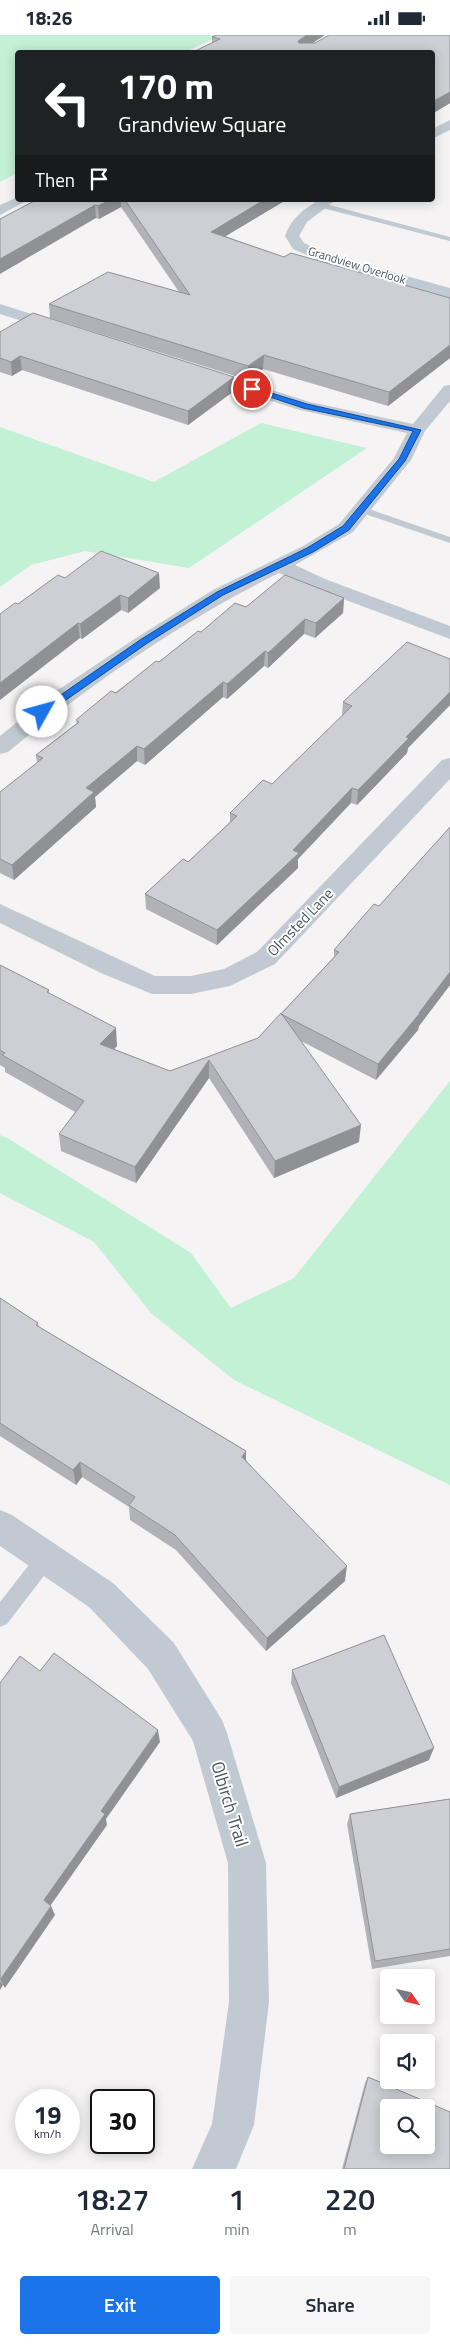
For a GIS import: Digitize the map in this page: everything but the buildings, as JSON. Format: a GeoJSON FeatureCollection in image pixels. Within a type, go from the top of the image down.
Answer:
{"type":"FeatureCollection","features":[{"type":"Feature","properties":{"kind":"street"},"geometry":{"type":"LineString","coordinates":[[435,133],[450,124]]}},
{"type":"Feature","properties":{"kind":"street"},"geometry":{"type":"LineString","coordinates":[[0,211],[17,202]]}},
{"type":"Feature","properties":{"kind":"street","name":"Grandview Overlook"},"geometry":{"type":"LineString","coordinates":[[325,202],[303,216],[295,225],[292,236],[298,246],[325,258],[450,293]]}},
{"type":"Feature","properties":{"kind":"street"},"geometry":{"type":"LineString","coordinates":[[0,309],[74,332]]}},
{"type":"Feature","properties":{"kind":"street"},"geometry":{"type":"LineString","coordinates":[[185,368],[306,406],[417,430]]}},
{"type":"Feature","properties":{"kind":"street"},"geometry":{"type":"LineString","coordinates":[[0,747],[56,701],[220,593],[310,550],[346,528],[363,510],[402,460],[417,430],[450,390]]}},
{"type":"Feature","properties":{"kind":"street"},"geometry":{"type":"LineString","coordinates":[[279,565],[318,583],[450,633]]}},
{"type":"Feature","properties":{"kind":"street","name":"Olmsted Lane"},"geometry":{"type":"LineString","coordinates":[[0,913],[110,967],[152,985],[191,985],[230,977],[266,958],[450,765]]}},
{"type":"Feature","properties":{"kind":"street","name":"Olbirch Trail"},"geometry":{"type":"LineString","coordinates":[[0,1526],[101,1595],[161,1656],[209,1733],[247,1863],[249,2002],[233,2125],[214,2169]]}},
{"type":"Feature","properties":{"kind":"lane"},"geometry":{"type":"LineString","coordinates":[[325,202],[450,239]]}},
{"type":"Feature","properties":{"kind":"lane"},"geometry":{"type":"LineString","coordinates":[[363,510],[450,540]]}},
{"type":"Feature","properties":{"kind":"lane"},"geometry":{"type":"LineString","coordinates":[[0,1617],[46,1558]]}},
{"type":"Feature","properties":{"kind":"green space"},"geometry":{"type":"Polygon","coordinates":[[[0,35],[222,35],[189,50],[15,50],[15,174],[0,182],[0,35]]]}},
{"type":"Feature","properties":{"kind":"green space"},"geometry":{"type":"Polygon","coordinates":[[[261,423],[367,448],[189,568],[85,551],[31,565],[0,587],[0,427],[154,482],[261,423]]]}},
{"type":"Feature","properties":{"kind":"green space"},"geometry":{"type":"Polygon","coordinates":[[[450,1081],[450,1485],[234,1380],[151,1313],[94,1242],[0,1193],[0,1135],[191,1253],[231,1308],[294,1278],[450,1081]]]}},
{"type":"Feature","properties":{"kind":"route"},"geometry":{"type":"LineString","coordinates":[[42,712],[143,642],[220,593],[310,550],[346,528],[363,510],[402,460],[417,430],[306,406],[252,389]]}}]}
